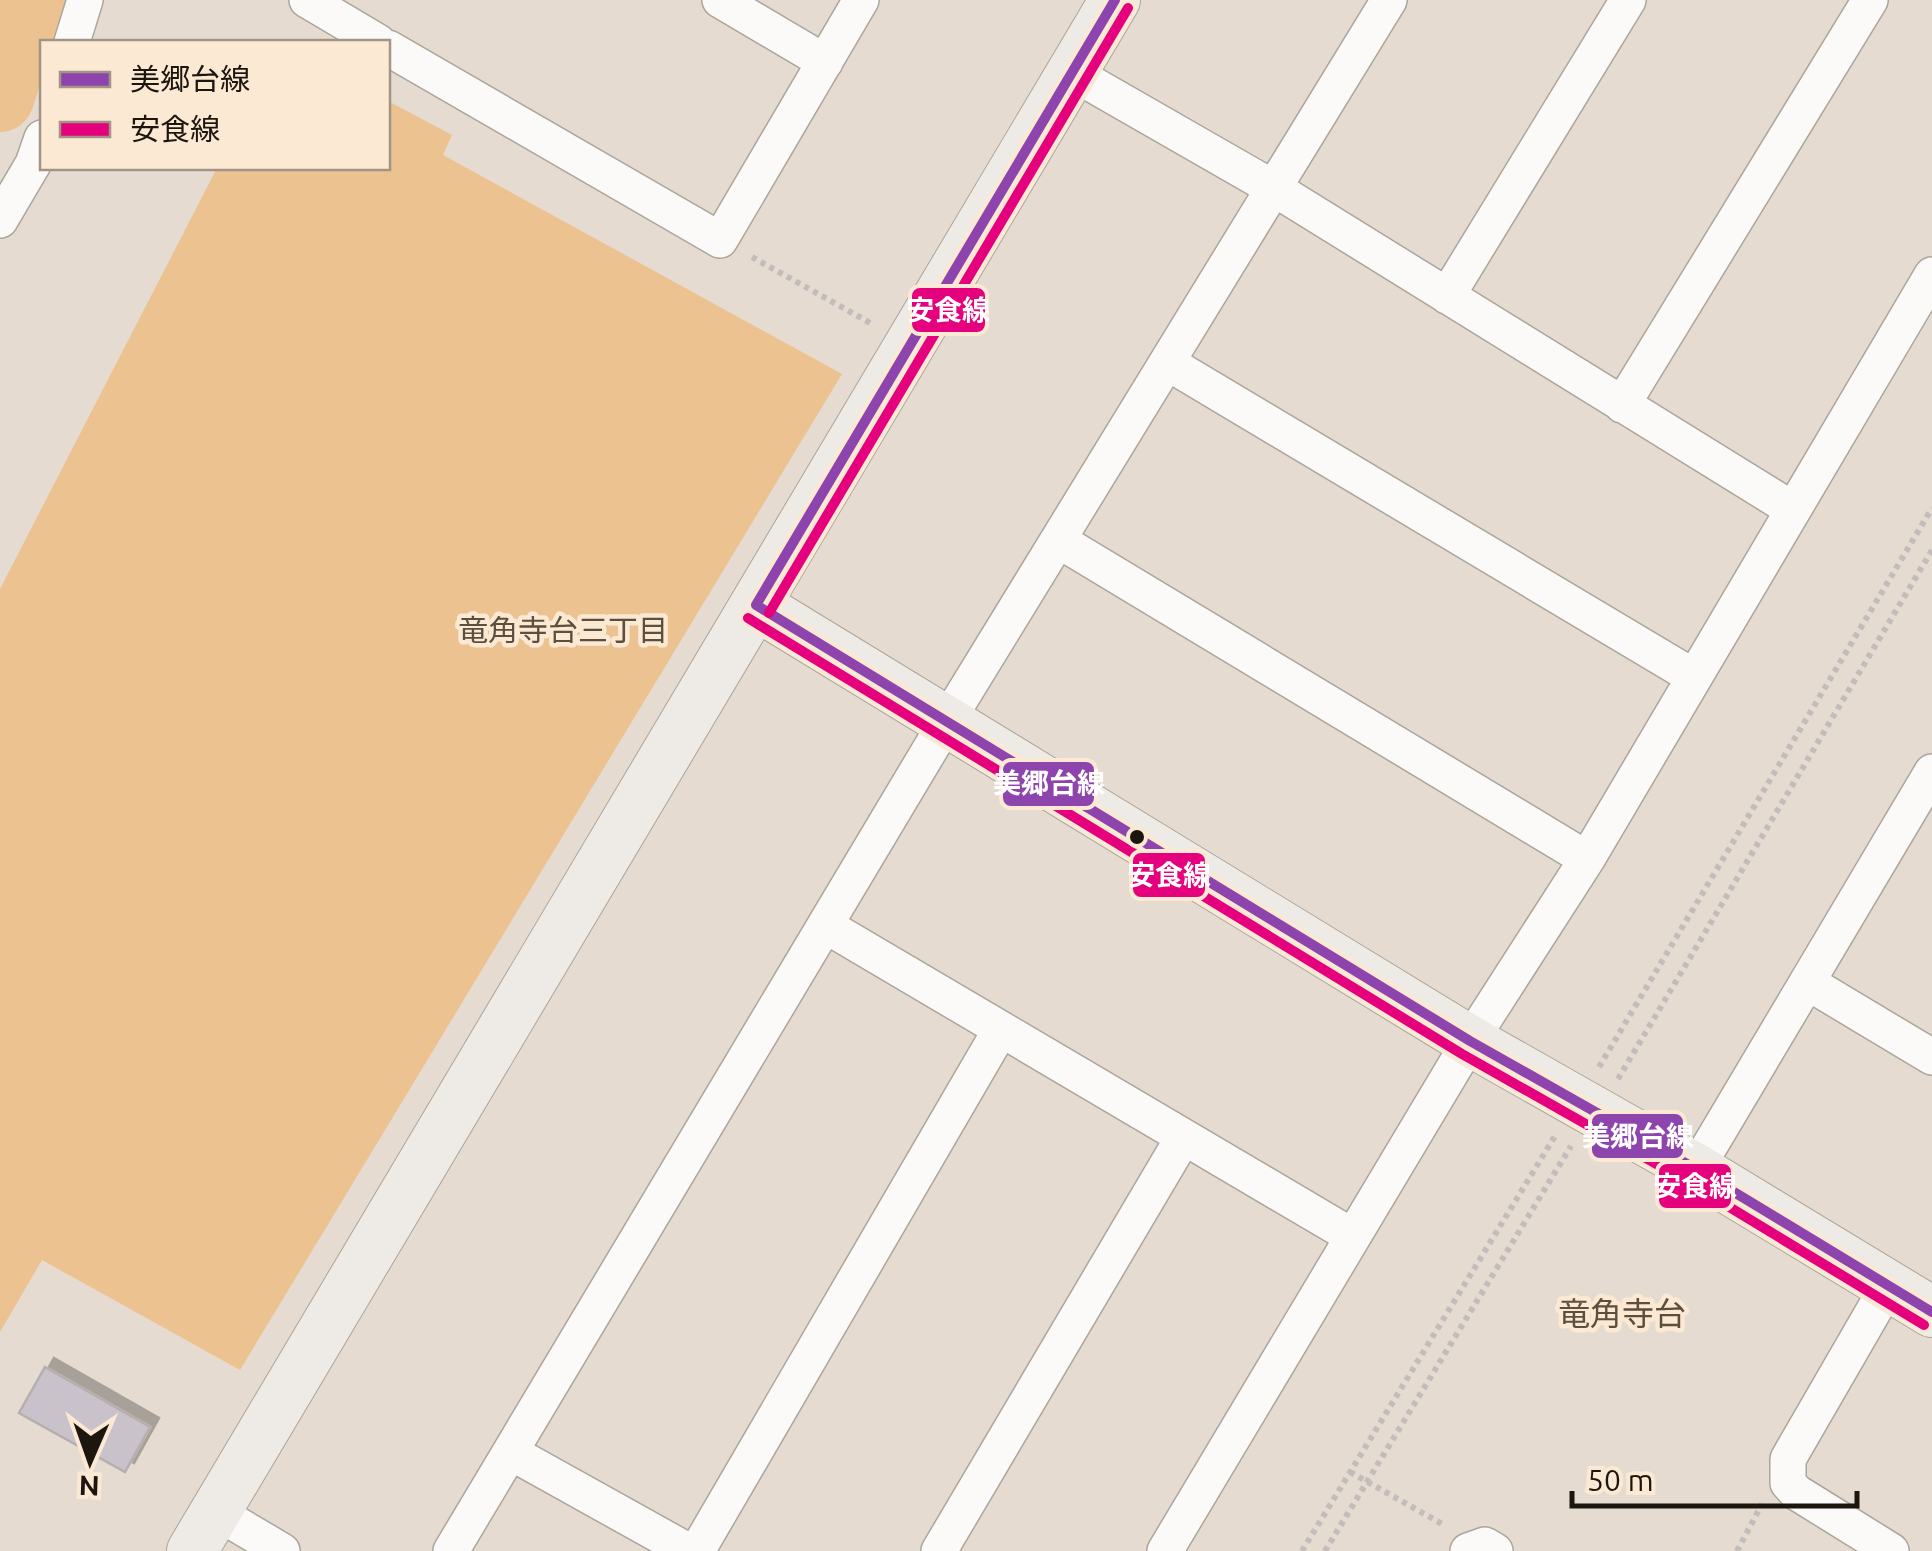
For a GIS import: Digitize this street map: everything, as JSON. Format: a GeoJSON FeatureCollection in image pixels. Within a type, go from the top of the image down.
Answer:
{"type":"FeatureCollection","features":[{"type":"Feature","properties":{"kind":"street"},"geometry":{"type":"LineString","coordinates":[[73,40],[85,0]]}},
{"type":"Feature","properties":{"kind":"street"},"geometry":{"type":"LineString","coordinates":[[307,0],[375,40]]}},
{"type":"Feature","properties":{"kind":"street"},"geometry":{"type":"LineString","coordinates":[[720,0],[825,62]]}},
{"type":"Feature","properties":{"kind":"street"},"geometry":{"type":"LineString","coordinates":[[390,49],[720,240],[862,0]]}},
{"type":"Feature","properties":{"kind":"street"},"geometry":{"type":"LineString","coordinates":[[282,1551],[204,1531],[1114,0]]}},
{"type":"Feature","properties":{"kind":"street"},"geometry":{"type":"LineString","coordinates":[[451,1551],[828,926],[947,721],[1389,0]]}},
{"type":"Feature","properties":{"kind":"street"},"geometry":{"type":"LineString","coordinates":[[1447,296],[1628,0]]}},
{"type":"Feature","properties":{"kind":"street"},"geometry":{"type":"LineString","coordinates":[[1622,404],[1870,0]]}},
{"type":"Feature","properties":{"kind":"street"},"geometry":{"type":"LineString","coordinates":[[1072,72],[1275,190],[1792,509]]}},
{"type":"Feature","properties":{"kind":"street"},"geometry":{"type":"LineString","coordinates":[[0,220],[33,164],[40,144]]}},
{"type":"Feature","properties":{"kind":"street"},"geometry":{"type":"LineString","coordinates":[[1165,1551],[1470,1041],[1587,859],[1932,275]]}},
{"type":"Feature","properties":{"kind":"street"},"geometry":{"type":"LineString","coordinates":[[1168,363],[1694,677]]}},
{"type":"Feature","properties":{"kind":"street"},"geometry":{"type":"LineString","coordinates":[[1058,540],[1587,859]]}},
{"type":"Feature","properties":{"kind":"street"},"geometry":{"type":"LineString","coordinates":[[756,605],[1470,1041],[1696,1169],[1932,1312]]}},
{"type":"Feature","properties":{"kind":"street"},"geometry":{"type":"LineString","coordinates":[[1696,1169],[1932,772]]}},
{"type":"Feature","properties":{"kind":"street"},"geometry":{"type":"LineString","coordinates":[[828,926],[1352,1236]]}},
{"type":"Feature","properties":{"kind":"street"},"geometry":{"type":"LineString","coordinates":[[1807,982],[1932,1057]]}},
{"type":"Feature","properties":{"kind":"street"},"geometry":{"type":"LineString","coordinates":[[696,1551],[1001,1030]]}},
{"type":"Feature","properties":{"kind":"street"},"geometry":{"type":"LineString","coordinates":[[938,1551],[1183,1138]]}},
{"type":"Feature","properties":{"kind":"street"},"geometry":{"type":"LineString","coordinates":[[1888,1286],[1788,1458],[1788,1483],[1796,1492],[1892,1551]]}},
{"type":"Feature","properties":{"kind":"street"},"geometry":{"type":"LineString","coordinates":[[512,1452],[688,1551]]}},
{"type":"Feature","properties":{"kind":"path"},"geometry":{"type":"LineString","coordinates":[[720,240],[908,344]]}},
{"type":"Feature","properties":{"kind":"path"},"geometry":{"type":"LineString","coordinates":[[1593,1076],[1932,508]]}},
{"type":"Feature","properties":{"kind":"path"},"geometry":{"type":"LineString","coordinates":[[1614,1086],[1932,550]]}},
{"type":"Feature","properties":{"kind":"path"},"geometry":{"type":"LineString","coordinates":[[1302,1551],[1561,1127]]}},
{"type":"Feature","properties":{"kind":"path"},"geometry":{"type":"LineString","coordinates":[[1325,1551],[1577,1136]]}},
{"type":"Feature","properties":{"kind":"path"},"geometry":{"type":"LineString","coordinates":[[1350,1472],[1479,1549]]}},
{"type":"Feature","properties":{"kind":"path"},"geometry":{"type":"LineString","coordinates":[[1737,1551],[1771,1492],[1788,1483]]}},
{"type":"Feature","properties":{"kind":"shaded area"},"geometry":{"type":"Polygon","coordinates":[[[390,102],[452,135],[443,155],[842,374],[240,1370],[42,1260],[0,1332],[0,589],[216,170],[390,170],[390,102]]]}},
{"type":"Feature","properties":{"kind":"building"},"geometry":{"type":"Polygon","coordinates":[[[45,1367],[150,1427],[125,1472],[19,1413],[45,1367]]]}},
{"type":"Feature","properties":{"kind":"waterway"},"geometry":{"type":"LineString","coordinates":[[0,98],[32,0]]}},
{"type":"Feature","properties":{"kind":"transit line","name":"美郷台線"},"geometry":{"type":"LineString","coordinates":[[756,605],[1115,0]]}},
{"type":"Feature","properties":{"kind":"transit line","name":"安食線"},"geometry":{"type":"LineString","coordinates":[[769,613],[1128,8]]}},
{"type":"Feature","properties":{"kind":"transit line","name":"美郷台線"},"geometry":{"type":"LineString","coordinates":[[756,605],[1470,1041],[1696,1169],[1932,1312]]}},
{"type":"Feature","properties":{"kind":"transit line","name":"安食線"},"geometry":{"type":"LineString","coordinates":[[748,618],[1462,1054],[1688,1182],[1924,1325]]}},
{"type":"Feature","properties":{"kind":"district","name":"竜角寺台三丁目"},"geometry":{"type":"Point","coordinates":[563,631]}},
{"type":"Feature","properties":{"kind":"district","name":"竜角寺台"},"geometry":{"type":"Point","coordinates":[1622,1314]}}]}
